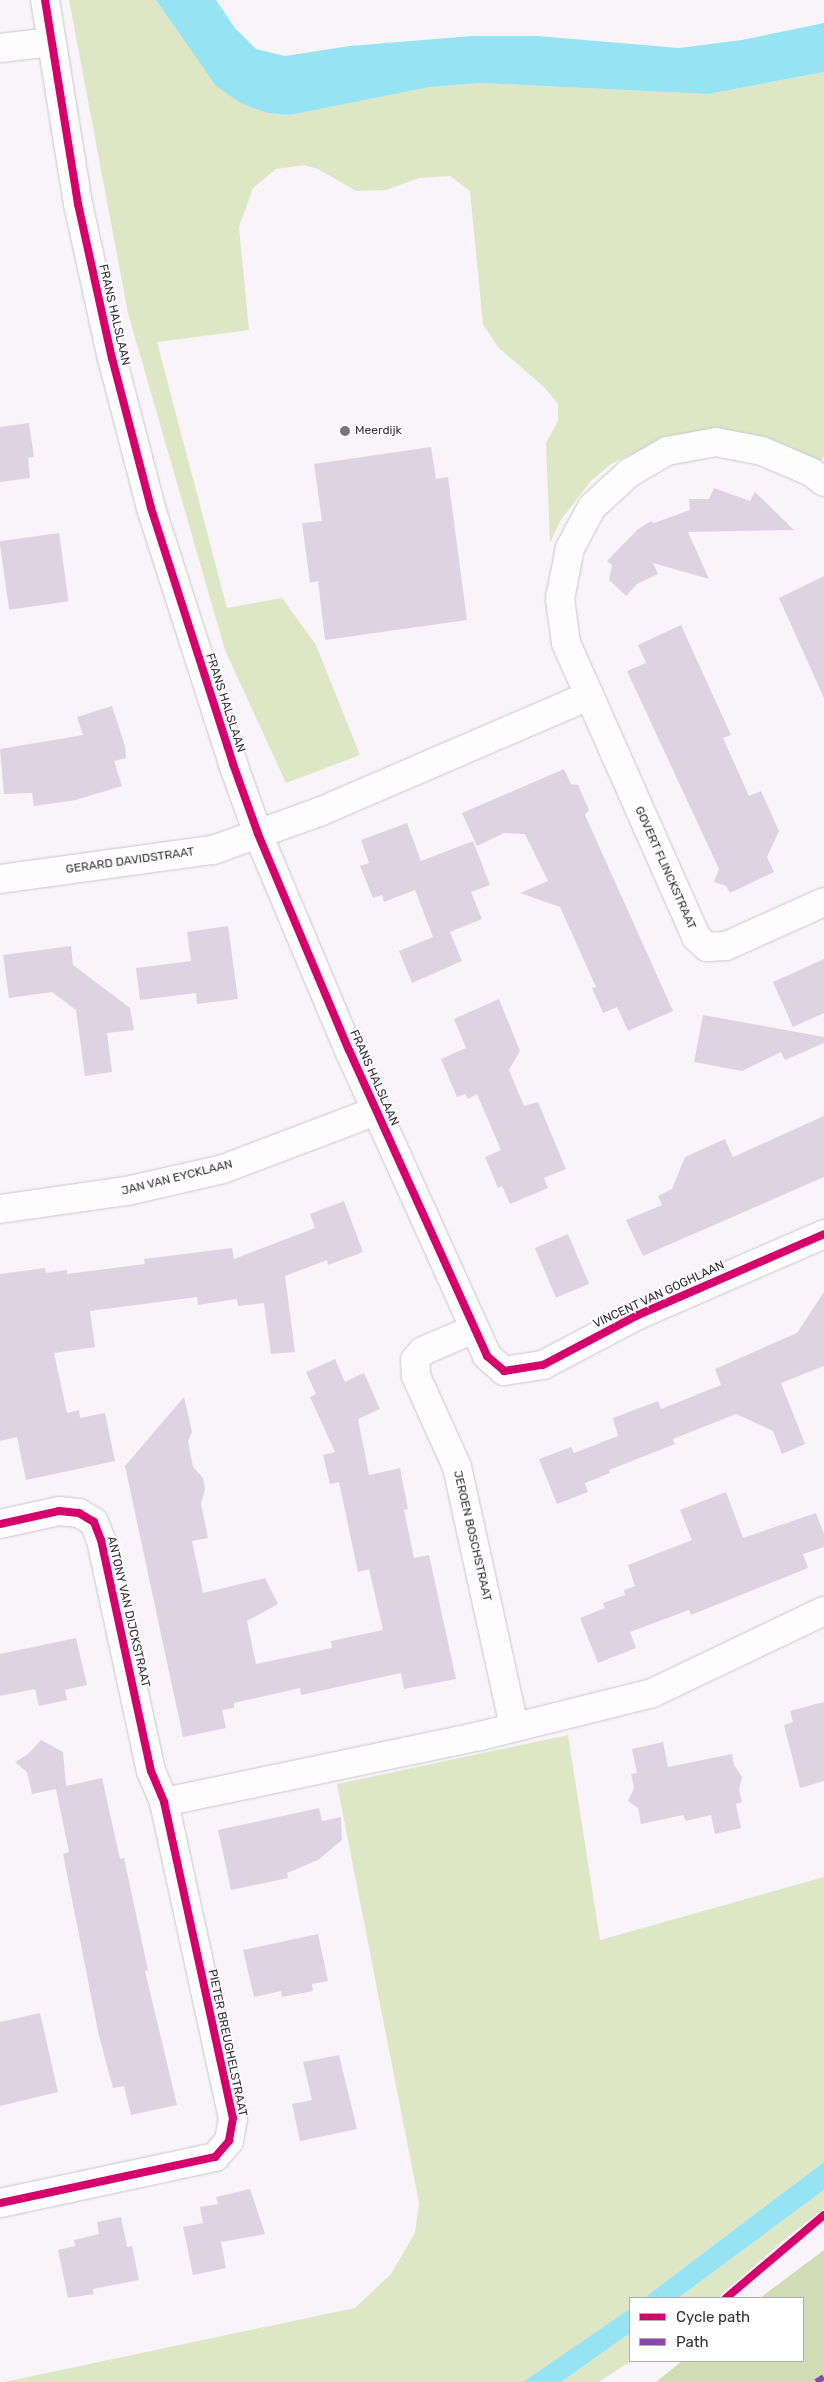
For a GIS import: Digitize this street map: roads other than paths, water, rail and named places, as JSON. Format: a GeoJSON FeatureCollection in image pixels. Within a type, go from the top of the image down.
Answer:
{"type":"FeatureCollection","features":[{"type":"Feature","properties":{"kind":"street","name":"FRANS HALSLAAN"},"geometry":{"type":"LineString","coordinates":[[45,0],[78,204],[112,358],[151,508],[258,834],[376,1111],[474,1329],[487,1356],[504,1371]]}},
{"type":"Feature","properties":{"kind":"street"},"geometry":{"type":"LineString","coordinates":[[0,48],[51,42]]}},
{"type":"Feature","properties":{"kind":"street","name":"GOVERT FLINCKSTRAAT"},"geometry":{"type":"LineString","coordinates":[[824,482],[811,472],[762,451],[716,442],[667,451],[628,473],[592,507],[570,548],[560,599],[566,644],[696,937],[707,947],[726,946],[824,902]]}},
{"type":"Feature","properties":{"kind":"street"},"geometry":{"type":"LineString","coordinates":[[258,834],[319,812],[588,696]]}},
{"type":"Feature","properties":{"kind":"street","name":"GERARD DAVIDSTRAAT"},"geometry":{"type":"LineString","coordinates":[[0,879],[212,850],[258,834]]}},
{"type":"Feature","properties":{"kind":"street","name":"JAN VAN EYCKLAAN"},"geometry":{"type":"LineString","coordinates":[[0,1209],[127,1191],[223,1169],[376,1111]]}},
{"type":"Feature","properties":{"kind":"street","name":"VINCENT VAN GOGHLAAN"},"geometry":{"type":"LineString","coordinates":[[504,1371],[543,1364],[638,1315],[824,1234]]}},
{"type":"Feature","properties":{"kind":"street","name":"JEROEN BOSCHSTRAAT"},"geometry":{"type":"LineString","coordinates":[[474,1329],[423,1351],[415,1360],[416,1376],[457,1467],[514,1726]]}},
{"type":"Feature","properties":{"kind":"street","name":"ANTONY VAN DIJCKSTRAAT"},"geometry":{"type":"LineString","coordinates":[[0,1524],[59,1511],[79,1513],[94,1522],[101,1540],[151,1770],[164,1802]]}},
{"type":"Feature","properties":{"kind":"street"},"geometry":{"type":"LineString","coordinates":[[164,1802],[514,1726],[652,1693],[824,1611]]}},
{"type":"Feature","properties":{"kind":"street","name":"PIETER BREUGHELSTRAAT"},"geometry":{"type":"LineString","coordinates":[[0,2203],[215,2157],[230,2141],[233,2118],[164,1802]]}},
{"type":"Feature","properties":{"kind":"water"},"geometry":{"type":"Polygon","coordinates":[[[156,0],[216,0],[235,28],[256,49],[285,56],[350,46],[472,36],[537,36],[679,48],[742,40],[824,23],[824,72],[708,94],[480,83],[430,87],[290,115],[267,113],[242,104],[216,86],[156,0]]]}},
{"type":"Feature","properties":{"kind":"water"},"geometry":{"type":"Polygon","coordinates":[[[824,2162],[824,2190],[679,2297],[645,2297],[824,2162]]]}},
{"type":"Feature","properties":{"kind":"water"},"geometry":{"type":"Polygon","coordinates":[[[629,2310],[629,2334],[561,2382],[523,2382],[629,2310]]]}},
{"type":"Feature","properties":{"kind":"place","name":"Meerdijk"},"geometry":{"type":"Point","coordinates":[345,431]}}]}
